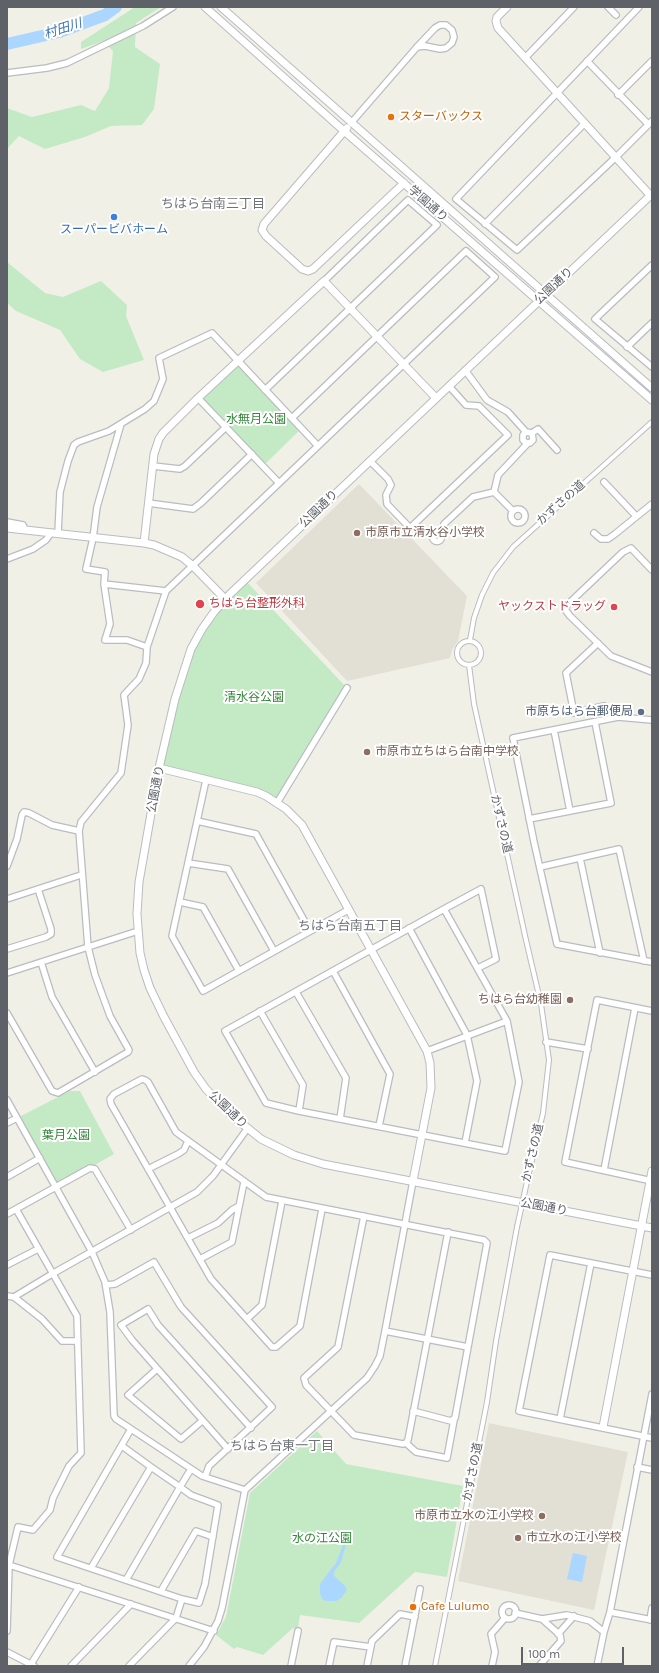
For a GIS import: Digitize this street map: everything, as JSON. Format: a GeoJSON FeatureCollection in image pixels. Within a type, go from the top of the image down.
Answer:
{"type":"FeatureCollection","features":[{"type":"Feature","properties":{"kind":"street"},"geometry":{"type":"LineString","coordinates":[[7,73],[47,68],[67,63],[143,26],[173,7]]}},
{"type":"Feature","properties":{"kind":"street","name":"学園通り"},"geometry":{"type":"LineString","coordinates":[[205,7],[344,131],[652,400]]}},
{"type":"Feature","properties":{"kind":"street"},"geometry":{"type":"LineString","coordinates":[[507,7],[497,17],[496,25],[651,196]]}},
{"type":"Feature","properties":{"kind":"street"},"geometry":{"type":"LineString","coordinates":[[526,58],[574,7]]}},
{"type":"Feature","properties":{"kind":"street"},"geometry":{"type":"LineString","coordinates":[[608,7],[616,15]]}},
{"type":"Feature","properties":{"kind":"street"},"geometry":{"type":"LineString","coordinates":[[587,61],[618,94],[650,123],[517,250],[456,199],[587,61],[639,7]]}},
{"type":"Feature","properties":{"kind":"street","name":"学園通り"},"geometry":{"type":"LineString","coordinates":[[226,9],[351,123],[652,388]]}},
{"type":"Feature","properties":{"kind":"street"},"geometry":{"type":"LineString","coordinates":[[404,183],[320,264],[308,271],[302,269],[266,236],[262,230],[264,224],[417,47],[435,28],[440,25],[446,25],[452,30],[454,37],[452,43],[446,48],[440,49],[425,46],[417,47]]}},
{"type":"Feature","properties":{"kind":"street"},"geometry":{"type":"LineString","coordinates":[[618,94],[652,61]]}},
{"type":"Feature","properties":{"kind":"street"},"geometry":{"type":"LineString","coordinates":[[485,224],[585,123]]}},
{"type":"Feature","properties":{"kind":"street","name":"公園通り"},"geometry":{"type":"LineString","coordinates":[[651,196],[465,370],[225,599],[214,612],[202,629],[191,649],[175,699],[159,768],[137,899],[140,953],[150,988],[194,1072],[206,1089],[247,1129],[276,1147],[308,1160],[652,1228]]}},
{"type":"Feature","properties":{"kind":"street"},"geometry":{"type":"LineString","coordinates":[[144,543],[154,454],[159,439],[171,424],[408,200],[438,225],[265,390]]}},
{"type":"Feature","properties":{"kind":"street"},"geometry":{"type":"LineString","coordinates":[[7,1013],[52,1091],[58,1093],[125,1055],[129,1050],[110,1016],[95,975],[88,947],[81,875],[79,831],[80,822],[121,773],[128,725],[124,695],[139,679],[146,664],[148,646],[166,591],[495,277],[466,251],[292,418]]}},
{"type":"Feature","properties":{"kind":"street"},"geometry":{"type":"LineString","coordinates":[[652,265],[595,319],[652,368]]}},
{"type":"Feature","properties":{"kind":"street"},"geometry":{"type":"LineString","coordinates":[[324,281],[436,398]]}},
{"type":"Feature","properties":{"kind":"street"},"geometry":{"type":"LineString","coordinates":[[627,347],[652,323]]}},
{"type":"Feature","properties":{"kind":"street"},"geometry":{"type":"LineString","coordinates":[[7,559],[33,550],[54,533],[60,492],[74,445],[78,442],[109,431],[145,409],[154,401],[163,379],[159,358],[212,333],[318,446]]}},
{"type":"Feature","properties":{"kind":"street"},"geometry":{"type":"LineString","coordinates":[[465,370],[487,400],[508,412],[529,433],[533,440],[528,443],[498,475],[494,492]]}},
{"type":"Feature","properties":{"kind":"street"},"geometry":{"type":"LineString","coordinates":[[370,461],[388,479],[391,485],[386,495],[387,504],[410,528],[508,435],[480,406],[466,405],[449,386]]}},
{"type":"Feature","properties":{"kind":"street"},"geometry":{"type":"LineString","coordinates":[[198,398],[279,483]]}},
{"type":"Feature","properties":{"kind":"street","name":"かずさの道"},"geometry":{"type":"LineString","coordinates":[[470,640],[474,618],[482,595],[493,573],[513,547],[652,422]]}},
{"type":"Feature","properties":{"kind":"street"},"geometry":{"type":"LineString","coordinates":[[122,424],[97,507],[93,538],[86,569],[105,572],[104,584],[110,624],[105,640],[126,640],[148,646]]}},
{"type":"Feature","properties":{"kind":"street"},"geometry":{"type":"LineString","coordinates":[[153,466],[180,468],[185,466],[226,427]]}},
{"type":"Feature","properties":{"kind":"street"},"geometry":{"type":"LineString","coordinates":[[528,443],[524,442],[522,438],[538,429],[557,450]]}},
{"type":"Feature","properties":{"kind":"street"},"geometry":{"type":"LineString","coordinates":[[148,503],[193,509],[252,454]]}},
{"type":"Feature","properties":{"kind":"street"},"geometry":{"type":"LineString","coordinates":[[604,482],[636,516]]}},
{"type":"Feature","properties":{"kind":"street"},"geometry":{"type":"LineString","coordinates":[[494,492],[513,511]]}},
{"type":"Feature","properties":{"kind":"street"},"geometry":{"type":"LineString","coordinates":[[442,535],[444,524],[473,497],[494,492]]}},
{"type":"Feature","properties":{"kind":"street"},"geometry":{"type":"LineString","coordinates":[[594,533],[601,539],[608,539],[652,504]]}},
{"type":"Feature","properties":{"kind":"street"},"geometry":{"type":"LineString","coordinates":[[7,522],[23,525],[25,530]]}},
{"type":"Feature","properties":{"kind":"street"},"geometry":{"type":"LineString","coordinates":[[7,528],[144,543],[167,550],[182,557],[193,566],[225,599]]}},
{"type":"Feature","properties":{"kind":"street"},"geometry":{"type":"LineString","coordinates":[[652,570],[631,548],[623,552],[564,608],[570,616],[611,656],[652,672]]}},
{"type":"Feature","properties":{"kind":"street"},"geometry":{"type":"LineString","coordinates":[[104,584],[166,591]]}},
{"type":"Feature","properties":{"kind":"street"},"geometry":{"type":"LineString","coordinates":[[470,640],[477,644],[481,652],[478,661],[469,665],[460,662],[456,653],[459,644],[470,640]]}},
{"type":"Feature","properties":{"kind":"street"},"geometry":{"type":"LineString","coordinates":[[598,643],[566,673],[574,713],[604,706]]}},
{"type":"Feature","properties":{"kind":"street","name":"かずさの道"},"geometry":{"type":"LineString","coordinates":[[434,1666],[487,1402],[496,1341],[517,1227],[543,1113],[549,1060],[541,1004],[474,704],[469,665]]}},
{"type":"Feature","properties":{"kind":"street"},"geometry":{"type":"LineString","coordinates":[[277,803],[347,688]]}},
{"type":"Feature","properties":{"kind":"street"},"geometry":{"type":"LineString","coordinates":[[652,720],[618,717],[513,738],[529,819],[557,944],[652,962]]}},
{"type":"Feature","properties":{"kind":"street"},"geometry":{"type":"LineString","coordinates":[[529,819],[611,803],[595,722]]}},
{"type":"Feature","properties":{"kind":"street"},"geometry":{"type":"LineString","coordinates":[[554,730],[570,811]]}},
{"type":"Feature","properties":{"kind":"street"},"geometry":{"type":"LineString","coordinates":[[159,768],[257,792],[286,809],[302,825],[427,1051],[430,1063],[431,1088],[380,1356],[367,1378],[245,1490],[222,1608],[214,1631],[204,1648],[189,1666]]}},
{"type":"Feature","properties":{"kind":"street"},"geometry":{"type":"LineString","coordinates":[[206,780],[172,936],[203,991],[348,910]]}},
{"type":"Feature","properties":{"kind":"street"},"geometry":{"type":"LineString","coordinates":[[7,866],[17,839],[24,812],[52,825],[79,831]]}},
{"type":"Feature","properties":{"kind":"street"},"geometry":{"type":"LineString","coordinates":[[197,821],[256,834],[310,931]]}},
{"type":"Feature","properties":{"kind":"street"},"geometry":{"type":"LineString","coordinates":[[540,867],[619,849],[644,961]]}},
{"type":"Feature","properties":{"kind":"street"},"geometry":{"type":"LineString","coordinates":[[580,858],[600,953]]}},
{"type":"Feature","properties":{"kind":"street"},"geometry":{"type":"LineString","coordinates":[[188,863],[228,869],[274,952]]}},
{"type":"Feature","properties":{"kind":"street"},"geometry":{"type":"LineString","coordinates":[[7,899],[81,875]]}},
{"type":"Feature","properties":{"kind":"street"},"geometry":{"type":"LineString","coordinates":[[7,949],[51,934],[51,929],[38,889]]}},
{"type":"Feature","properties":{"kind":"street"},"geometry":{"type":"LineString","coordinates":[[444,909],[507,1021],[518,1082],[505,1151],[299,1111],[266,1102],[225,1031],[409,928],[444,909],[481,889],[496,959],[478,968]]}},
{"type":"Feature","properties":{"kind":"street"},"geometry":{"type":"LineString","coordinates":[[180,902],[203,907],[239,971]]}},
{"type":"Feature","properties":{"kind":"street"},"geometry":{"type":"LineString","coordinates":[[409,928],[467,1035],[477,1081],[465,1143]]}},
{"type":"Feature","properties":{"kind":"street"},"geometry":{"type":"LineString","coordinates":[[7,973],[138,931]]}},
{"type":"Feature","properties":{"kind":"street"},"geometry":{"type":"LineString","coordinates":[[41,962],[52,997],[95,1072]]}},
{"type":"Feature","properties":{"kind":"street"},"geometry":{"type":"LineString","coordinates":[[333,971],[390,1074],[379,1126]]}},
{"type":"Feature","properties":{"kind":"street"},"geometry":{"type":"LineString","coordinates":[[296,992],[346,1078],[340,1119]]}},
{"type":"Feature","properties":{"kind":"street"},"geometry":{"type":"LineString","coordinates":[[651,1181],[565,1162],[597,1000],[652,1011]]}},
{"type":"Feature","properties":{"kind":"street"},"geometry":{"type":"LineString","coordinates":[[604,1170],[635,1008]]}},
{"type":"Feature","properties":{"kind":"street"},"geometry":{"type":"LineString","coordinates":[[260,1011],[303,1085],[299,1111]]}},
{"type":"Feature","properties":{"kind":"street"},"geometry":{"type":"LineString","coordinates":[[427,1051],[507,1021]]}},
{"type":"Feature","properties":{"kind":"street"},"geometry":{"type":"LineString","coordinates":[[546,1042],[588,1049]]}},
{"type":"Feature","properties":{"kind":"street"},"geometry":{"type":"LineString","coordinates":[[322,1209],[300,1326],[276,1347],[272,1347],[211,1279],[111,1104],[110,1099],[114,1094],[142,1079],[145,1080],[148,1082],[176,1132],[266,1198],[322,1209],[364,1216],[448,1232],[484,1240],[487,1243],[447,1458],[416,1452],[406,1443],[403,1444],[354,1435],[306,1385],[304,1378],[338,1347],[364,1216]]}},
{"type":"Feature","properties":{"kind":"street"},"geometry":{"type":"LineString","coordinates":[[7,1100],[92,1252],[106,1285],[110,1312],[114,1416],[131,1430],[205,1477],[245,1490]]}},
{"type":"Feature","properties":{"kind":"street"},"geometry":{"type":"LineString","coordinates":[[7,1124],[18,1118]]}},
{"type":"Feature","properties":{"kind":"street"},"geometry":{"type":"LineString","coordinates":[[14,1297],[197,1192],[213,1176],[247,1129]]}},
{"type":"Feature","properties":{"kind":"street"},"geometry":{"type":"LineString","coordinates":[[148,1169],[184,1150],[188,1141]]}},
{"type":"Feature","properties":{"kind":"street"},"geometry":{"type":"LineString","coordinates":[[7,1176],[40,1158]]}},
{"type":"Feature","properties":{"kind":"street"},"geometry":{"type":"LineString","coordinates":[[7,1214],[90,1168],[95,1169],[131,1230]]}},
{"type":"Feature","properties":{"kind":"street"},"geometry":{"type":"LineString","coordinates":[[603,1427],[652,1171]]}},
{"type":"Feature","properties":{"kind":"street"},"geometry":{"type":"LineString","coordinates":[[200,1259],[232,1242],[244,1182]]}},
{"type":"Feature","properties":{"kind":"street"},"geometry":{"type":"LineString","coordinates":[[247,1319],[262,1305],[282,1201]]}},
{"type":"Feature","properties":{"kind":"street"},"geometry":{"type":"LineString","coordinates":[[188,1238],[218,1223],[232,1210],[239,1206]]}},
{"type":"Feature","properties":{"kind":"street"},"geometry":{"type":"LineString","coordinates":[[7,1632],[9,1564],[18,1527],[33,1530],[50,1510],[53,1498],[69,1466],[81,1453],[77,1316],[16,1209]]}},
{"type":"Feature","properties":{"kind":"street"},"geometry":{"type":"LineString","coordinates":[[406,1443],[448,1232]]}},
{"type":"Feature","properties":{"kind":"street"},"geometry":{"type":"LineString","coordinates":[[7,1265],[38,1249]]}},
{"type":"Feature","properties":{"kind":"street"},"geometry":{"type":"LineString","coordinates":[[652,1275],[550,1255],[520,1411],[652,1438]]}},
{"type":"Feature","properties":{"kind":"street"},"geometry":{"type":"LineString","coordinates":[[106,1285],[115,1284],[154,1262],[181,1307],[272,1408],[209,1466],[205,1477]]}},
{"type":"Feature","properties":{"kind":"street"},"geometry":{"type":"LineString","coordinates":[[560,1419],[591,1263]]}},
{"type":"Feature","properties":{"kind":"street"},"geometry":{"type":"LineString","coordinates":[[7,1296],[14,1297],[42,1319],[62,1341],[78,1342]]}},
{"type":"Feature","properties":{"kind":"street"},"geometry":{"type":"LineString","coordinates":[[228,1449],[157,1369],[121,1325],[148,1309],[158,1325],[251,1428]]}},
{"type":"Feature","properties":{"kind":"street"},"geometry":{"type":"LineString","coordinates":[[385,1331],[468,1347]]}},
{"type":"Feature","properties":{"kind":"street"},"geometry":{"type":"LineString","coordinates":[[157,1369],[128,1394],[181,1439],[202,1421]]}},
{"type":"Feature","properties":{"kind":"street"},"geometry":{"type":"LineString","coordinates":[[597,1666],[610,1612],[652,1394]]}},
{"type":"Feature","properties":{"kind":"street"},"geometry":{"type":"LineString","coordinates":[[413,1410],[451,1421],[454,1420]]}},
{"type":"Feature","properties":{"kind":"street"},"geometry":{"type":"LineString","coordinates":[[122,1446],[191,1495],[218,1505],[205,1584],[199,1603],[161,1592],[57,1557],[131,1430]]}},
{"type":"Feature","properties":{"kind":"street"},"geometry":{"type":"LineString","coordinates":[[91,1568],[151,1467]]}},
{"type":"Feature","properties":{"kind":"street"},"geometry":{"type":"LineString","coordinates":[[638,1467],[652,1470]]}},
{"type":"Feature","properties":{"kind":"street"},"geometry":{"type":"LineString","coordinates":[[126,1580],[191,1469]]}},
{"type":"Feature","properties":{"kind":"street"},"geometry":{"type":"LineString","coordinates":[[161,1592],[196,1531],[213,1537]]}},
{"type":"Feature","properties":{"kind":"street"},"geometry":{"type":"LineString","coordinates":[[9,1564],[214,1631]]}},
{"type":"Feature","properties":{"kind":"street"},"geometry":{"type":"LineString","coordinates":[[7,1652],[32,1665],[79,1587]]}},
{"type":"Feature","properties":{"kind":"street"},"geometry":{"type":"LineString","coordinates":[[405,1666],[420,1589]]}},
{"type":"Feature","properties":{"kind":"street"},"geometry":{"type":"LineString","coordinates":[[129,1666],[176,1618],[182,1598]]}},
{"type":"Feature","properties":{"kind":"street"},"geometry":{"type":"LineString","coordinates":[[71,1666],[131,1604]]}},
{"type":"Feature","properties":{"kind":"street"},"geometry":{"type":"LineString","coordinates":[[505,1618],[502,1614],[505,1606],[512,1606],[515,1613]]}},
{"type":"Feature","properties":{"kind":"street"},"geometry":{"type":"LineString","coordinates":[[610,1612],[651,1620],[652,1608]]}},
{"type":"Feature","properties":{"kind":"street"},"geometry":{"type":"LineString","coordinates":[[515,1613],[542,1619],[567,1615],[574,1616],[590,1621],[604,1632]]}},
{"type":"Feature","properties":{"kind":"street"},"geometry":{"type":"LineString","coordinates":[[492,1666],[495,1652],[491,1634],[505,1618],[512,1618],[515,1613]]}},
{"type":"Feature","properties":{"kind":"street"},"geometry":{"type":"LineString","coordinates":[[367,1666],[372,1641],[400,1614],[415,1617]]}},
{"type":"Feature","properties":{"kind":"street"},"geometry":{"type":"LineString","coordinates":[[558,1634],[574,1616]]}},
{"type":"Feature","properties":{"kind":"street"},"geometry":{"type":"LineString","coordinates":[[539,1666],[560,1643],[560,1636],[542,1619]]}},
{"type":"Feature","properties":{"kind":"street"},"geometry":{"type":"LineString","coordinates":[[291,1666],[298,1631]]}},
{"type":"Feature","properties":{"kind":"street"},"geometry":{"type":"LineString","coordinates":[[329,1666],[334,1642],[371,1647]]}},
{"type":"Feature","properties":{"kind":"shaded area","name":"市原市立清水谷小学校"},"geometry":{"type":"Polygon","coordinates":[[[359,484],[467,596],[458,641],[452,650],[450,658],[347,681],[256,583],[359,484]]]}},
{"type":"Feature","properties":{"kind":"shaded area","name":"市原市立水の江小学校"},"geometry":{"type":"Polygon","coordinates":[[[489,1423],[628,1452],[594,1610],[458,1581],[489,1423]]]}},
{"type":"Feature","properties":{"kind":"green space"},"geometry":{"type":"Polygon","coordinates":[[[135,7],[161,7],[136,23],[135,47],[160,64],[154,109],[142,125],[111,126],[85,137],[45,149],[19,136],[7,149],[7,108],[32,117],[81,105],[95,111],[109,88],[113,51],[103,41],[81,49],[81,42],[135,7]]]}},
{"type":"Feature","properties":{"kind":"green space"},"geometry":{"type":"Polygon","coordinates":[[[7,262],[45,293],[63,297],[101,281],[127,305],[126,316],[144,360],[103,372],[80,359],[60,330],[16,311],[7,303],[7,262]]]}},
{"type":"Feature","properties":{"kind":"green space","name":"水無月公園"},"geometry":{"type":"Polygon","coordinates":[[[237,361],[302,428],[263,466],[198,398],[237,361]]]}},
{"type":"Feature","properties":{"kind":"green space","name":"清水谷公園"},"geometry":{"type":"Polygon","coordinates":[[[245,580],[347,688],[277,803],[257,792],[159,768],[175,699],[202,629],[245,580]]]}},
{"type":"Feature","properties":{"kind":"green space","name":"葉月公園"},"geometry":{"type":"Polygon","coordinates":[[[70,1091],[80,1091],[114,1154],[55,1188],[17,1118],[70,1091]]]}},
{"type":"Feature","properties":{"kind":"green space","name":"水の江公園"},"geometry":{"type":"Polygon","coordinates":[[[317,1431],[346,1464],[463,1486],[447,1577],[415,1572],[359,1623],[300,1615],[298,1628],[293,1628],[263,1655],[237,1647],[234,1649],[216,1635],[226,1617],[250,1493],[317,1431]]]}},
{"type":"Feature","properties":{"kind":"water"},"geometry":{"type":"Polygon","coordinates":[[[344,1543],[346,1544],[341,1562],[334,1572],[334,1576],[345,1586],[347,1590],[341,1598],[336,1601],[326,1601],[322,1599],[320,1584],[336,1563],[344,1543]]]}},
{"type":"Feature","properties":{"kind":"water"},"geometry":{"type":"Polygon","coordinates":[[[573,1553],[587,1556],[582,1582],[567,1579],[573,1553]]]}},
{"type":"Feature","properties":{"kind":"waterway","name":"村田川"},"geometry":{"type":"LineString","coordinates":[[7,44],[59,32],[105,15],[116,7]]}},
{"type":"Feature","properties":{"kind":"place","name":"スターバックス"},"geometry":{"type":"Point","coordinates":[391,117]}},
{"type":"Feature","properties":{"kind":"place","name":"スーパービバホーム"},"geometry":{"type":"Point","coordinates":[114,217]}},
{"type":"Feature","properties":{"kind":"place","name":"市原市立清水谷小学校"},"geometry":{"type":"Point","coordinates":[357,533]}},
{"type":"Feature","properties":{"kind":"place","name":"ちはら台整形外科"},"geometry":{"type":"Point","coordinates":[200,604]}},
{"type":"Feature","properties":{"kind":"place","name":"ヤックストドラッグ"},"geometry":{"type":"Point","coordinates":[614,607]}},
{"type":"Feature","properties":{"kind":"place","name":"市原ちはら台郵便局"},"geometry":{"type":"Point","coordinates":[641,712]}},
{"type":"Feature","properties":{"kind":"place","name":"市原市立ちはら台南中学校"},"geometry":{"type":"Point","coordinates":[367,752]}},
{"type":"Feature","properties":{"kind":"place","name":"ちはら台幼稚園"},"geometry":{"type":"Point","coordinates":[570,1000]}},
{"type":"Feature","properties":{"kind":"place","name":"市原市立水の江小学校"},"geometry":{"type":"Point","coordinates":[542,1516]}},
{"type":"Feature","properties":{"kind":"place","name":"市立水の江小学校"},"geometry":{"type":"Point","coordinates":[518,1538]}},
{"type":"Feature","properties":{"kind":"place","name":"Cafe Lulumo"},"geometry":{"type":"Point","coordinates":[413,1607]}},
{"type":"Feature","properties":{"kind":"district","name":"ちはら台南三丁目"},"geometry":{"type":"Point","coordinates":[213,204]}},
{"type":"Feature","properties":{"kind":"district","name":"ちはら台南五丁目"},"geometry":{"type":"Point","coordinates":[350,926]}},
{"type":"Feature","properties":{"kind":"district","name":"ちはら台東一丁目"},"geometry":{"type":"Point","coordinates":[282,1446]}}]}
